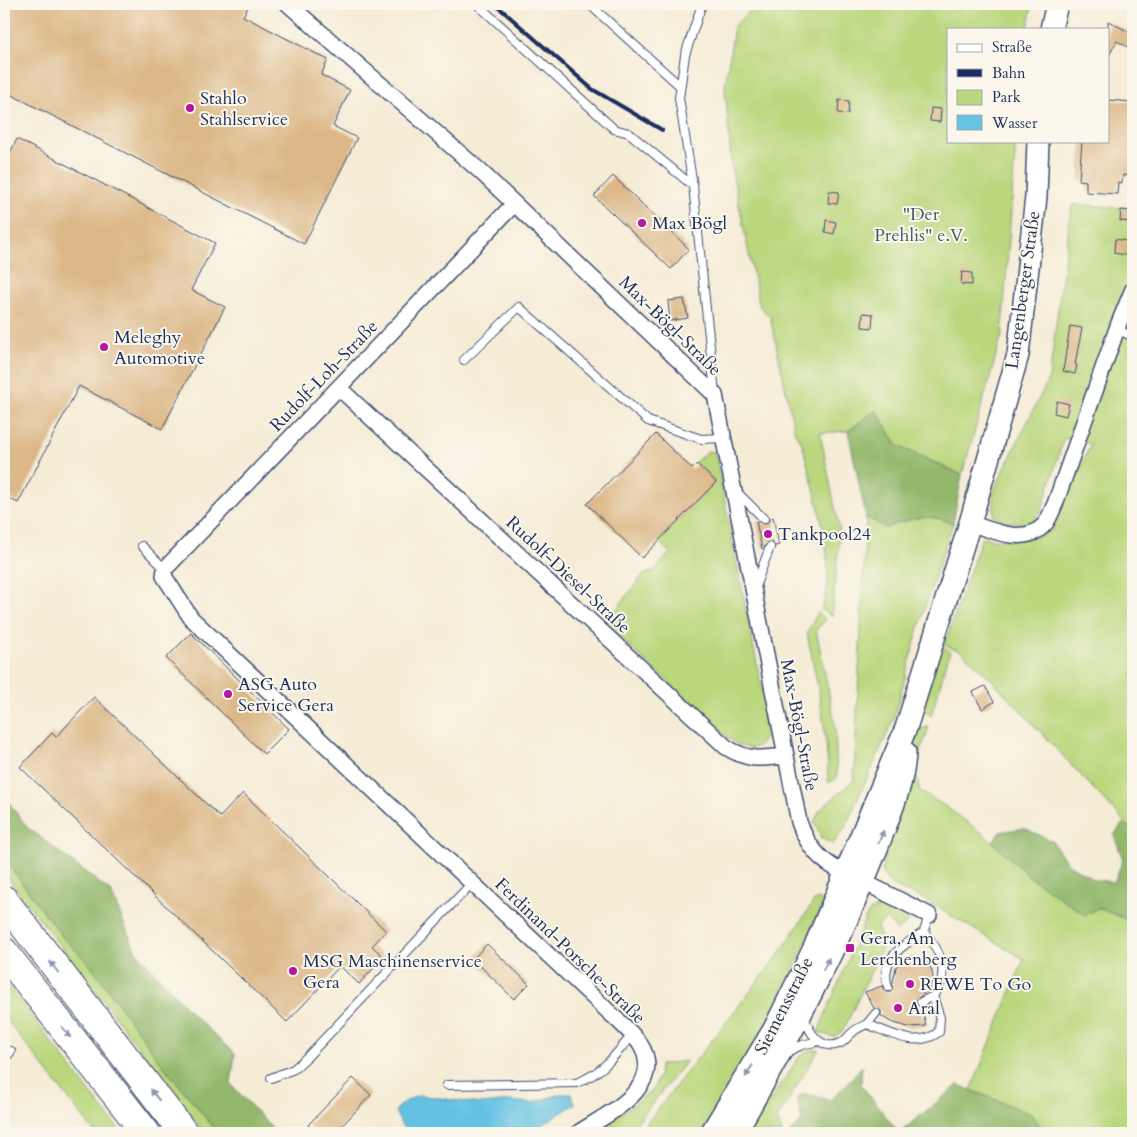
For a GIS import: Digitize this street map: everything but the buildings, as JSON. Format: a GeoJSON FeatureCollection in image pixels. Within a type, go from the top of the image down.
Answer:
{"type":"FeatureCollection","features":[{"type":"Feature","properties":{"kind":"highway"},"geometry":{"type":"LineString","coordinates":[[4,900],[184,1133]]}},
{"type":"Feature","properties":{"kind":"highway"},"geometry":{"type":"LineString","coordinates":[[4,952],[146,1133]]}},
{"type":"Feature","properties":{"kind":"main road"},"geometry":{"type":"LineString","coordinates":[[1051,28],[1057,4]]}},
{"type":"Feature","properties":{"kind":"main road","name":"Langenberger Straße"},"geometry":{"type":"LineString","coordinates":[[855,878],[906,728],[970,523],[1018,355],[1036,197],[1038,142]]}},
{"type":"Feature","properties":{"kind":"main road","name":"Siemensstraße"},"geometry":{"type":"LineString","coordinates":[[736,1133],[805,1008],[855,878]]}},
{"type":"Feature","properties":{"kind":"main road","name":"Siemensstraße"},"geometry":{"type":"LineString","coordinates":[[711,1133],[774,1029],[814,948],[855,878]]}},
{"type":"Feature","properties":{"kind":"street","name":"Max-Bögl-Straße"},"geometry":{"type":"LineString","coordinates":[[288,4],[480,171],[715,395],[735,490],[785,756],[805,839],[825,863],[929,914]]}},
{"type":"Feature","properties":{"kind":"street","name":"Rudolf-Loh-Straße"},"geometry":{"type":"LineString","coordinates":[[164,572],[514,204]]}},
{"type":"Feature","properties":{"kind":"street"},"geometry":{"type":"LineString","coordinates":[[970,523],[1003,534],[1025,535],[1044,525],[1055,504],[1133,289]]}},
{"type":"Feature","properties":{"kind":"street","name":"Rudolf-Diesel-Straße"},"geometry":{"type":"LineString","coordinates":[[340,388],[726,747],[741,757],[756,759],[785,756]]}},
{"type":"Feature","properties":{"kind":"street","name":"Ferdinand-Porsche-Straße"},"geometry":{"type":"LineString","coordinates":[[164,572],[191,618],[640,1044],[647,1064],[647,1074],[643,1084],[627,1100],[578,1133]]}},
{"type":"Feature","properties":{"kind":"lane"},"geometry":{"type":"LineString","coordinates":[[477,4],[614,129],[629,133],[693,186]]}},
{"type":"Feature","properties":{"kind":"lane"},"geometry":{"type":"LineString","coordinates":[[589,4],[680,86]]}},
{"type":"Feature","properties":{"kind":"lane"},"geometry":{"type":"LineString","coordinates":[[702,4],[686,56],[678,98],[693,186],[715,395]]}},
{"type":"Feature","properties":{"kind":"lane"},"geometry":{"type":"LineString","coordinates":[[464,360],[519,307],[648,421],[701,439],[723,438]]}},
{"type":"Feature","properties":{"kind":"lane"},"geometry":{"type":"LineString","coordinates":[[1117,329],[1133,337]]}},
{"type":"Feature","properties":{"kind":"lane"},"geometry":{"type":"LineString","coordinates":[[735,490],[764,519]]}},
{"type":"Feature","properties":{"kind":"lane"},"geometry":{"type":"LineString","coordinates":[[142,546],[164,572]]}},
{"type":"Feature","properties":{"kind":"lane"},"geometry":{"type":"LineString","coordinates":[[754,592],[770,547]]}},
{"type":"Feature","properties":{"kind":"lane","name":"Ferdinand-Porsche-Straße"},"geometry":{"type":"LineString","coordinates":[[271,1078],[294,1069],[309,1055],[472,883]]}},
{"type":"Feature","properties":{"kind":"lane"},"geometry":{"type":"LineString","coordinates":[[888,987],[886,966],[891,956],[900,947],[924,932],[929,914]]}},
{"type":"Feature","properties":{"kind":"lane"},"geometry":{"type":"LineString","coordinates":[[921,1002],[933,996],[942,982],[942,959],[934,944],[924,932]]}},
{"type":"Feature","properties":{"kind":"lane"},"geometry":{"type":"LineString","coordinates":[[867,1024],[897,1036],[914,1040],[929,1039],[939,1032],[940,1018],[933,996]]}},
{"type":"Feature","properties":{"kind":"lane"},"geometry":{"type":"LineString","coordinates":[[805,1008],[805,1018],[809,1031],[819,1041]]}},
{"type":"Feature","properties":{"kind":"lane"},"geometry":{"type":"LineString","coordinates":[[779,1057],[802,1045],[819,1041],[831,1044],[841,1043],[854,1031],[867,1024],[876,1013]]}},
{"type":"Feature","properties":{"kind":"lane"},"geometry":{"type":"LineString","coordinates":[[447,1084],[576,1083],[590,1078],[601,1071],[632,1035]]}},
{"type":"Feature","properties":{"kind":"lane"},"geometry":{"type":"LineString","coordinates":[[4,1061],[11,1051]]}},
{"type":"Feature","properties":{"kind":"green space","name":"\"Der Prehlis\" e.V."},"geometry":{"type":"Polygon","coordinates":[[[756,4],[1032,4],[1028,28],[947,28],[947,142],[1016,142],[1002,335],[962,475],[898,446],[876,410],[848,431],[820,433],[840,532],[832,616],[821,609],[826,592],[828,573],[823,527],[818,504],[802,443],[795,433],[770,316],[760,307],[732,171],[725,88],[734,26],[756,4]]]}},
{"type":"Feature","properties":{"kind":"green space"},"geometry":{"type":"Polygon","coordinates":[[[1072,204],[1133,209],[1133,831],[990,678],[961,651],[944,645],[982,537],[1017,540],[1052,530],[1091,444],[1064,438],[1042,510],[1031,524],[1008,522],[994,517],[993,492],[1049,378],[1072,204]]]}},
{"type":"Feature","properties":{"kind":"green space"},"geometry":{"type":"Polygon","coordinates":[[[876,410],[898,446],[962,475],[953,523],[935,518],[919,518],[886,528],[866,517],[848,431],[876,410]]]}},
{"type":"Feature","properties":{"kind":"green space"},"geometry":{"type":"Polygon","coordinates":[[[708,451],[715,452],[768,720],[767,731],[763,741],[760,745],[750,748],[744,747],[727,737],[605,624],[643,575],[654,571],[670,553],[658,541],[716,482],[695,462],[708,451]]]}},
{"type":"Feature","properties":{"kind":"green space"},"geometry":{"type":"Polygon","coordinates":[[[866,517],[886,528],[903,521],[927,517],[953,523],[923,613],[893,721],[844,829],[833,844],[821,838],[814,822],[820,810],[854,780],[866,517]]]}},
{"type":"Feature","properties":{"kind":"green space"},"geometry":{"type":"Polygon","coordinates":[[[818,612],[826,620],[816,630],[835,723],[837,778],[828,783],[824,726],[807,633],[818,612]]]}},
{"type":"Feature","properties":{"kind":"green space"},"geometry":{"type":"Polygon","coordinates":[[[940,646],[950,651],[931,716],[922,708],[940,646]]]}},
{"type":"Feature","properties":{"kind":"green space"},"geometry":{"type":"Polygon","coordinates":[[[929,727],[913,773],[917,778],[920,791],[945,806],[987,837],[1030,877],[1133,922],[1133,1133],[1046,1133],[1031,1114],[971,1090],[1024,959],[918,896],[892,886],[882,873],[886,850],[908,779],[916,729],[929,727]]]}},
{"type":"Feature","properties":{"kind":"green space"},"geometry":{"type":"Polygon","coordinates":[[[4,796],[27,827],[111,892],[135,950],[192,1014],[235,1054],[231,1084],[276,1133],[218,1133],[157,1058],[92,967],[64,939],[4,859],[4,796]]]}},
{"type":"Feature","properties":{"kind":"green space"},"geometry":{"type":"Polygon","coordinates":[[[1123,823],[1133,831],[1133,922],[1098,908],[1085,915],[1030,877],[992,842],[1000,832],[1024,828],[1052,841],[1068,864],[1095,880],[1114,882],[1123,860],[1114,835],[1123,823]]]}},
{"type":"Feature","properties":{"kind":"green space"},"geometry":{"type":"Polygon","coordinates":[[[4,859],[64,939],[92,967],[157,1058],[218,1133],[205,1133],[4,873],[4,859]]]}},
{"type":"Feature","properties":{"kind":"green space"},"geometry":{"type":"Polygon","coordinates":[[[818,899],[824,902],[774,1012],[702,1133],[639,1133],[781,952],[814,901],[818,899]]]}},
{"type":"Feature","properties":{"kind":"green space"},"geometry":{"type":"Polygon","coordinates":[[[883,906],[910,914],[909,921],[897,931],[887,919],[877,927],[884,944],[843,1031],[833,1037],[818,1032],[866,917],[870,911],[883,906]]]}},
{"type":"Feature","properties":{"kind":"green space"},"geometry":{"type":"Polygon","coordinates":[[[4,980],[122,1133],[95,1133],[4,1016],[4,980]]]}},
{"type":"Feature","properties":{"kind":"green space"},"geometry":{"type":"Polygon","coordinates":[[[819,1049],[777,1119],[782,1133],[748,1133],[800,1056],[808,1051],[819,1049]]]}},
{"type":"Feature","properties":{"kind":"green space"},"geometry":{"type":"Polygon","coordinates":[[[686,1061],[629,1133],[592,1133],[652,1091],[659,1076],[660,1065],[686,1061]]]}},
{"type":"Feature","properties":{"kind":"green space"},"geometry":{"type":"Polygon","coordinates":[[[862,1066],[861,1085],[899,1133],[789,1133],[802,1121],[797,1098],[804,1093],[830,1100],[862,1066]]]}},
{"type":"Feature","properties":{"kind":"green space"},"geometry":{"type":"Polygon","coordinates":[[[958,1085],[1031,1114],[1046,1133],[899,1133],[958,1085]]]}},
{"type":"Feature","properties":{"kind":"water"},"geometry":{"type":"Polygon","coordinates":[[[561,1094],[571,1094],[575,1104],[529,1133],[406,1133],[395,1112],[401,1104],[419,1095],[481,1104],[511,1101],[532,1103],[561,1094]]]}},
{"type":"Feature","properties":{"kind":"railway"},"geometry":{"type":"LineString","coordinates":[[495,4],[592,89],[662,130]]}},
{"type":"Feature","properties":{"kind":"place","name":"Stahlo Stahlservice"},"geometry":{"type":"Point","coordinates":[190,108]}},
{"type":"Feature","properties":{"kind":"place","name":"Max Bögl"},"geometry":{"type":"Point","coordinates":[642,223]}},
{"type":"Feature","properties":{"kind":"place","name":"Meleghy Automotive"},"geometry":{"type":"Point","coordinates":[104,347]}},
{"type":"Feature","properties":{"kind":"place","name":"Tankpool24"},"geometry":{"type":"Point","coordinates":[768,534]}},
{"type":"Feature","properties":{"kind":"place","name":"ASG Auto Service Gera"},"geometry":{"type":"Point","coordinates":[228,694]}},
{"type":"Feature","properties":{"kind":"place","name":"Gera, Am Lerchenberg"},"geometry":{"type":"Point","coordinates":[850,948]}},
{"type":"Feature","properties":{"kind":"place","name":"MSG Maschinenservice Gera"},"geometry":{"type":"Point","coordinates":[293,971]}},
{"type":"Feature","properties":{"kind":"place","name":"REWE To Go"},"geometry":{"type":"Point","coordinates":[910,984]}},
{"type":"Feature","properties":{"kind":"place","name":"Aral"},"geometry":{"type":"Point","coordinates":[898,1008]}}]}
